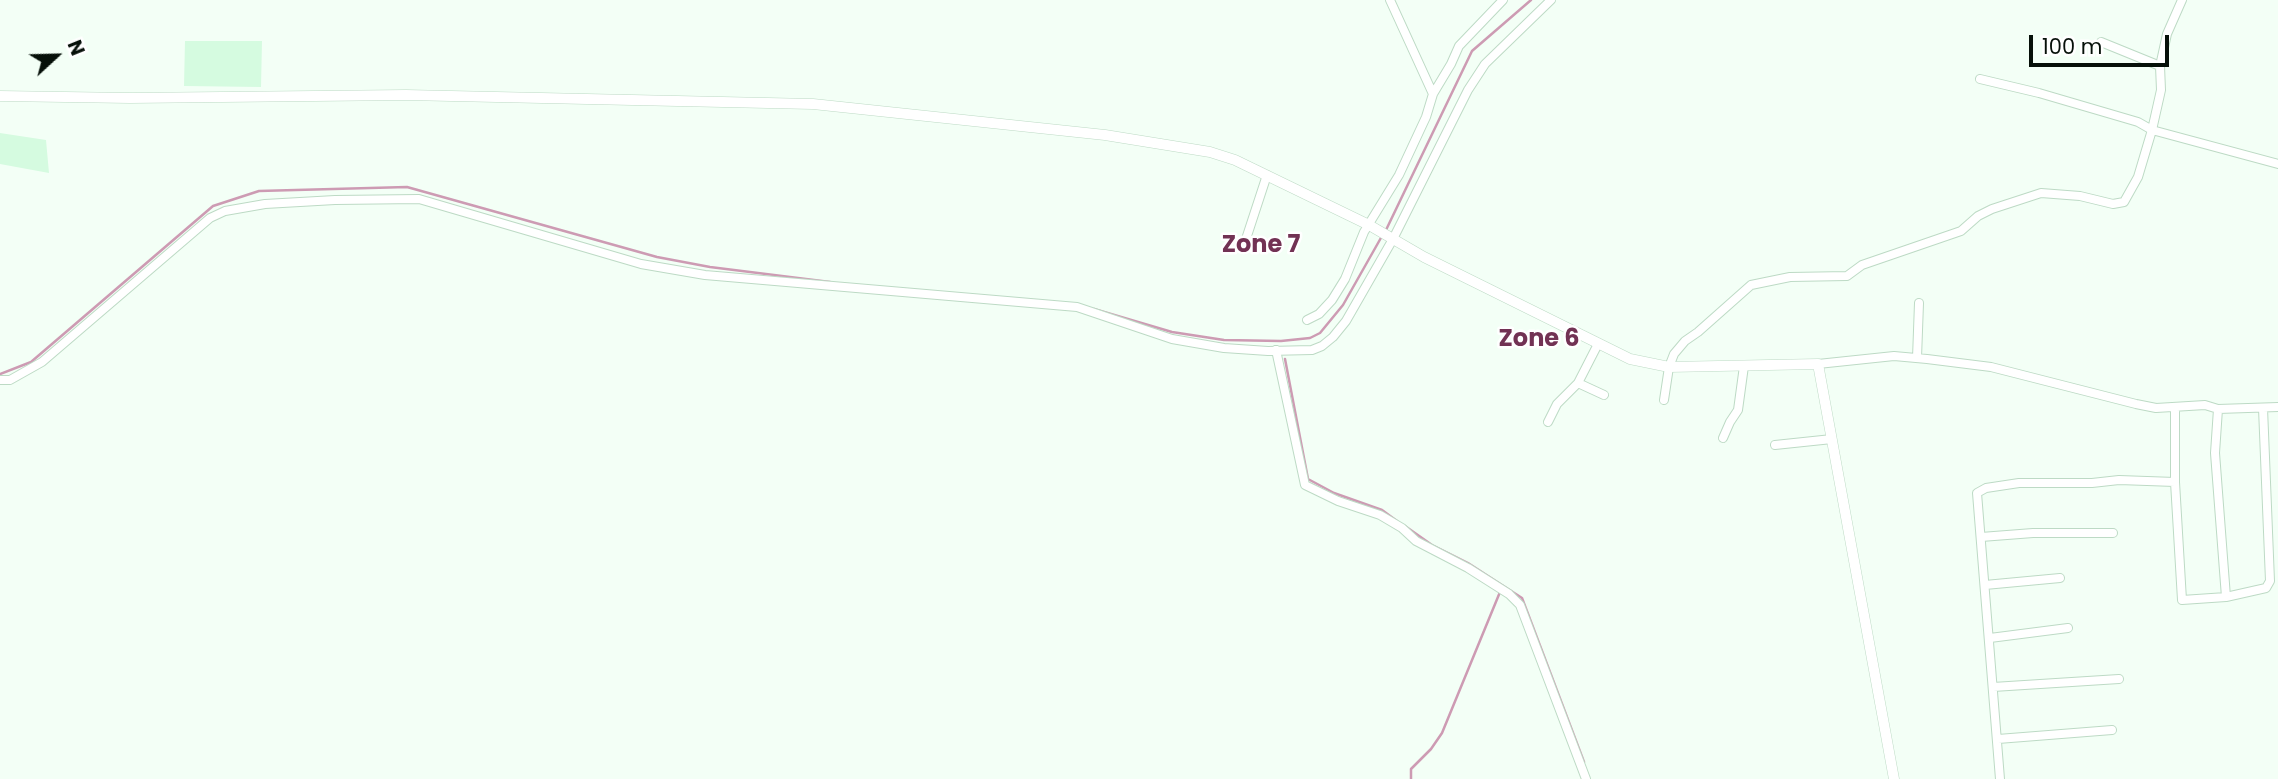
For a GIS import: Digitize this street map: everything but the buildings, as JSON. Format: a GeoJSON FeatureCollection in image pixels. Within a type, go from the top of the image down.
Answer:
{"type":"FeatureCollection","features":[{"type":"Feature","properties":{"kind":"street"},"geometry":{"type":"LineString","coordinates":[[1390,0],[1433,94]]}},
{"type":"Feature","properties":{"kind":"street"},"geometry":{"type":"LineString","coordinates":[[1307,320],[1319,314],[1332,300],[1345,279],[1369,225],[1399,175],[1426,117],[1433,94],[1459,46],[1503,0]]}},
{"type":"Feature","properties":{"kind":"street"},"geometry":{"type":"LineString","coordinates":[[0,380],[10,380],[42,362],[210,218],[225,211],[265,204],[335,200],[419,199],[641,264],[705,275],[1077,307],[1172,339],[1224,348],[1311,350],[1322,346],[1333,337],[1346,321],[1387,235],[1485,64],[1551,0]]}},
{"type":"Feature","properties":{"kind":"street"},"geometry":{"type":"LineString","coordinates":[[1664,400],[1669,367],[1674,354],[1685,341],[1699,332],[1751,285],[1790,276],[1847,276],[1861,265],[1961,231],[1978,216],[1992,209],[2041,193],[2080,196],[2113,204],[2124,202],[2138,177],[2152,130],[2161,90],[2160,66],[2167,34],[2182,0]]}},
{"type":"Feature","properties":{"kind":"street"},"geometry":{"type":"LineString","coordinates":[[2101,42],[2160,66]]}},
{"type":"Feature","properties":{"kind":"street"},"geometry":{"type":"LineString","coordinates":[[1980,79],[2039,93],[2138,122],[2152,130],[2278,164]]}},
{"type":"Feature","properties":{"kind":"street"},"geometry":{"type":"LineString","coordinates":[[0,96],[143,98],[406,95],[813,104],[1105,135],[1210,152],[1235,160],[1369,225],[1424,257],[1630,359],[1669,367],[1818,364],[1894,356],[1991,367],[2156,408],[2204,405],[2218,409],[2278,407]]}},
{"type":"Feature","properties":{"kind":"street"},"geometry":{"type":"LineString","coordinates":[[1246,239],[1266,175]]}},
{"type":"Feature","properties":{"kind":"street"},"geometry":{"type":"LineString","coordinates":[[1917,358],[1919,303]]}},
{"type":"Feature","properties":{"kind":"street"},"geometry":{"type":"LineString","coordinates":[[1548,422],[1557,404],[1578,383],[1598,344]]}},
{"type":"Feature","properties":{"kind":"street"},"geometry":{"type":"LineString","coordinates":[[1276,350],[1304,485],[1402,527],[1416,541],[1468,568],[1509,594],[1520,606],[1530,630],[1586,779]]}},
{"type":"Feature","properties":{"kind":"street"},"geometry":{"type":"LineString","coordinates":[[1818,364],[1894,779]]}},
{"type":"Feature","properties":{"kind":"street"},"geometry":{"type":"LineString","coordinates":[[1723,438],[1738,410],[1744,366]]}},
{"type":"Feature","properties":{"kind":"street"},"geometry":{"type":"LineString","coordinates":[[1578,383],[1604,395]]}},
{"type":"Feature","properties":{"kind":"street"},"geometry":{"type":"LineString","coordinates":[[2175,407],[2175,482],[2182,600],[2226,597],[2266,588],[2270,581],[2263,408]]}},
{"type":"Feature","properties":{"kind":"street"},"geometry":{"type":"LineString","coordinates":[[2218,409],[2215,453],[2226,597]]}},
{"type":"Feature","properties":{"kind":"street"},"geometry":{"type":"LineString","coordinates":[[1775,445],[1832,439]]}},
{"type":"Feature","properties":{"kind":"street"},"geometry":{"type":"LineString","coordinates":[[2000,779],[1978,493],[1986,488],[2019,483],[2092,483],[2119,480],[2175,482]]}},
{"type":"Feature","properties":{"kind":"street"},"geometry":{"type":"LineString","coordinates":[[1981,537],[2033,533],[2113,533]]}},
{"type":"Feature","properties":{"kind":"street"},"geometry":{"type":"LineString","coordinates":[[1985,585],[2060,578]]}},
{"type":"Feature","properties":{"kind":"street"},"geometry":{"type":"LineString","coordinates":[[1990,638],[2068,628]]}},
{"type":"Feature","properties":{"kind":"street"},"geometry":{"type":"LineString","coordinates":[[1993,687],[2119,679]]}},
{"type":"Feature","properties":{"kind":"street"},"geometry":{"type":"LineString","coordinates":[[1998,738],[2112,730]]}},
{"type":"Feature","properties":{"kind":"shaded area"},"geometry":{"type":"Polygon","coordinates":[[[185,41],[262,41],[261,87],[184,86],[185,41]]]}},
{"type":"Feature","properties":{"kind":"shaded area"},"geometry":{"type":"Polygon","coordinates":[[[0,133],[46,140],[49,173],[0,164],[0,133]]]}},
{"type":"Feature","properties":{"kind":"waterway"},"geometry":{"type":"LineString","coordinates":[[1386,230],[1472,51],[1531,0]]}},
{"type":"Feature","properties":{"kind":"waterway"},"geometry":{"type":"LineString","coordinates":[[0,374],[31,362],[213,206],[259,191],[407,187],[657,257],[710,267],[830,282]]}},
{"type":"Feature","properties":{"kind":"waterway"},"geometry":{"type":"LineString","coordinates":[[1094,309],[1172,332],[1224,340],[1281,341],[1310,338],[1320,333],[1343,305],[1382,236]]}},
{"type":"Feature","properties":{"kind":"waterway"},"geometry":{"type":"LineString","coordinates":[[1285,359],[1308,479],[1334,493],[1382,510],[1397,521]]}},
{"type":"Feature","properties":{"kind":"waterway"},"geometry":{"type":"LineString","coordinates":[[1405,526],[1522,598],[1584,762]]}},
{"type":"Feature","properties":{"kind":"waterway"},"geometry":{"type":"LineString","coordinates":[[1411,779],[1411,769],[1431,749],[1442,733],[1500,592]]}},
{"type":"Feature","properties":{"kind":"district","name":"Zone 7"},"geometry":{"type":"Point","coordinates":[1261,246]}},
{"type":"Feature","properties":{"kind":"district","name":"Zone 6"},"geometry":{"type":"Point","coordinates":[1539,340]}}]}
